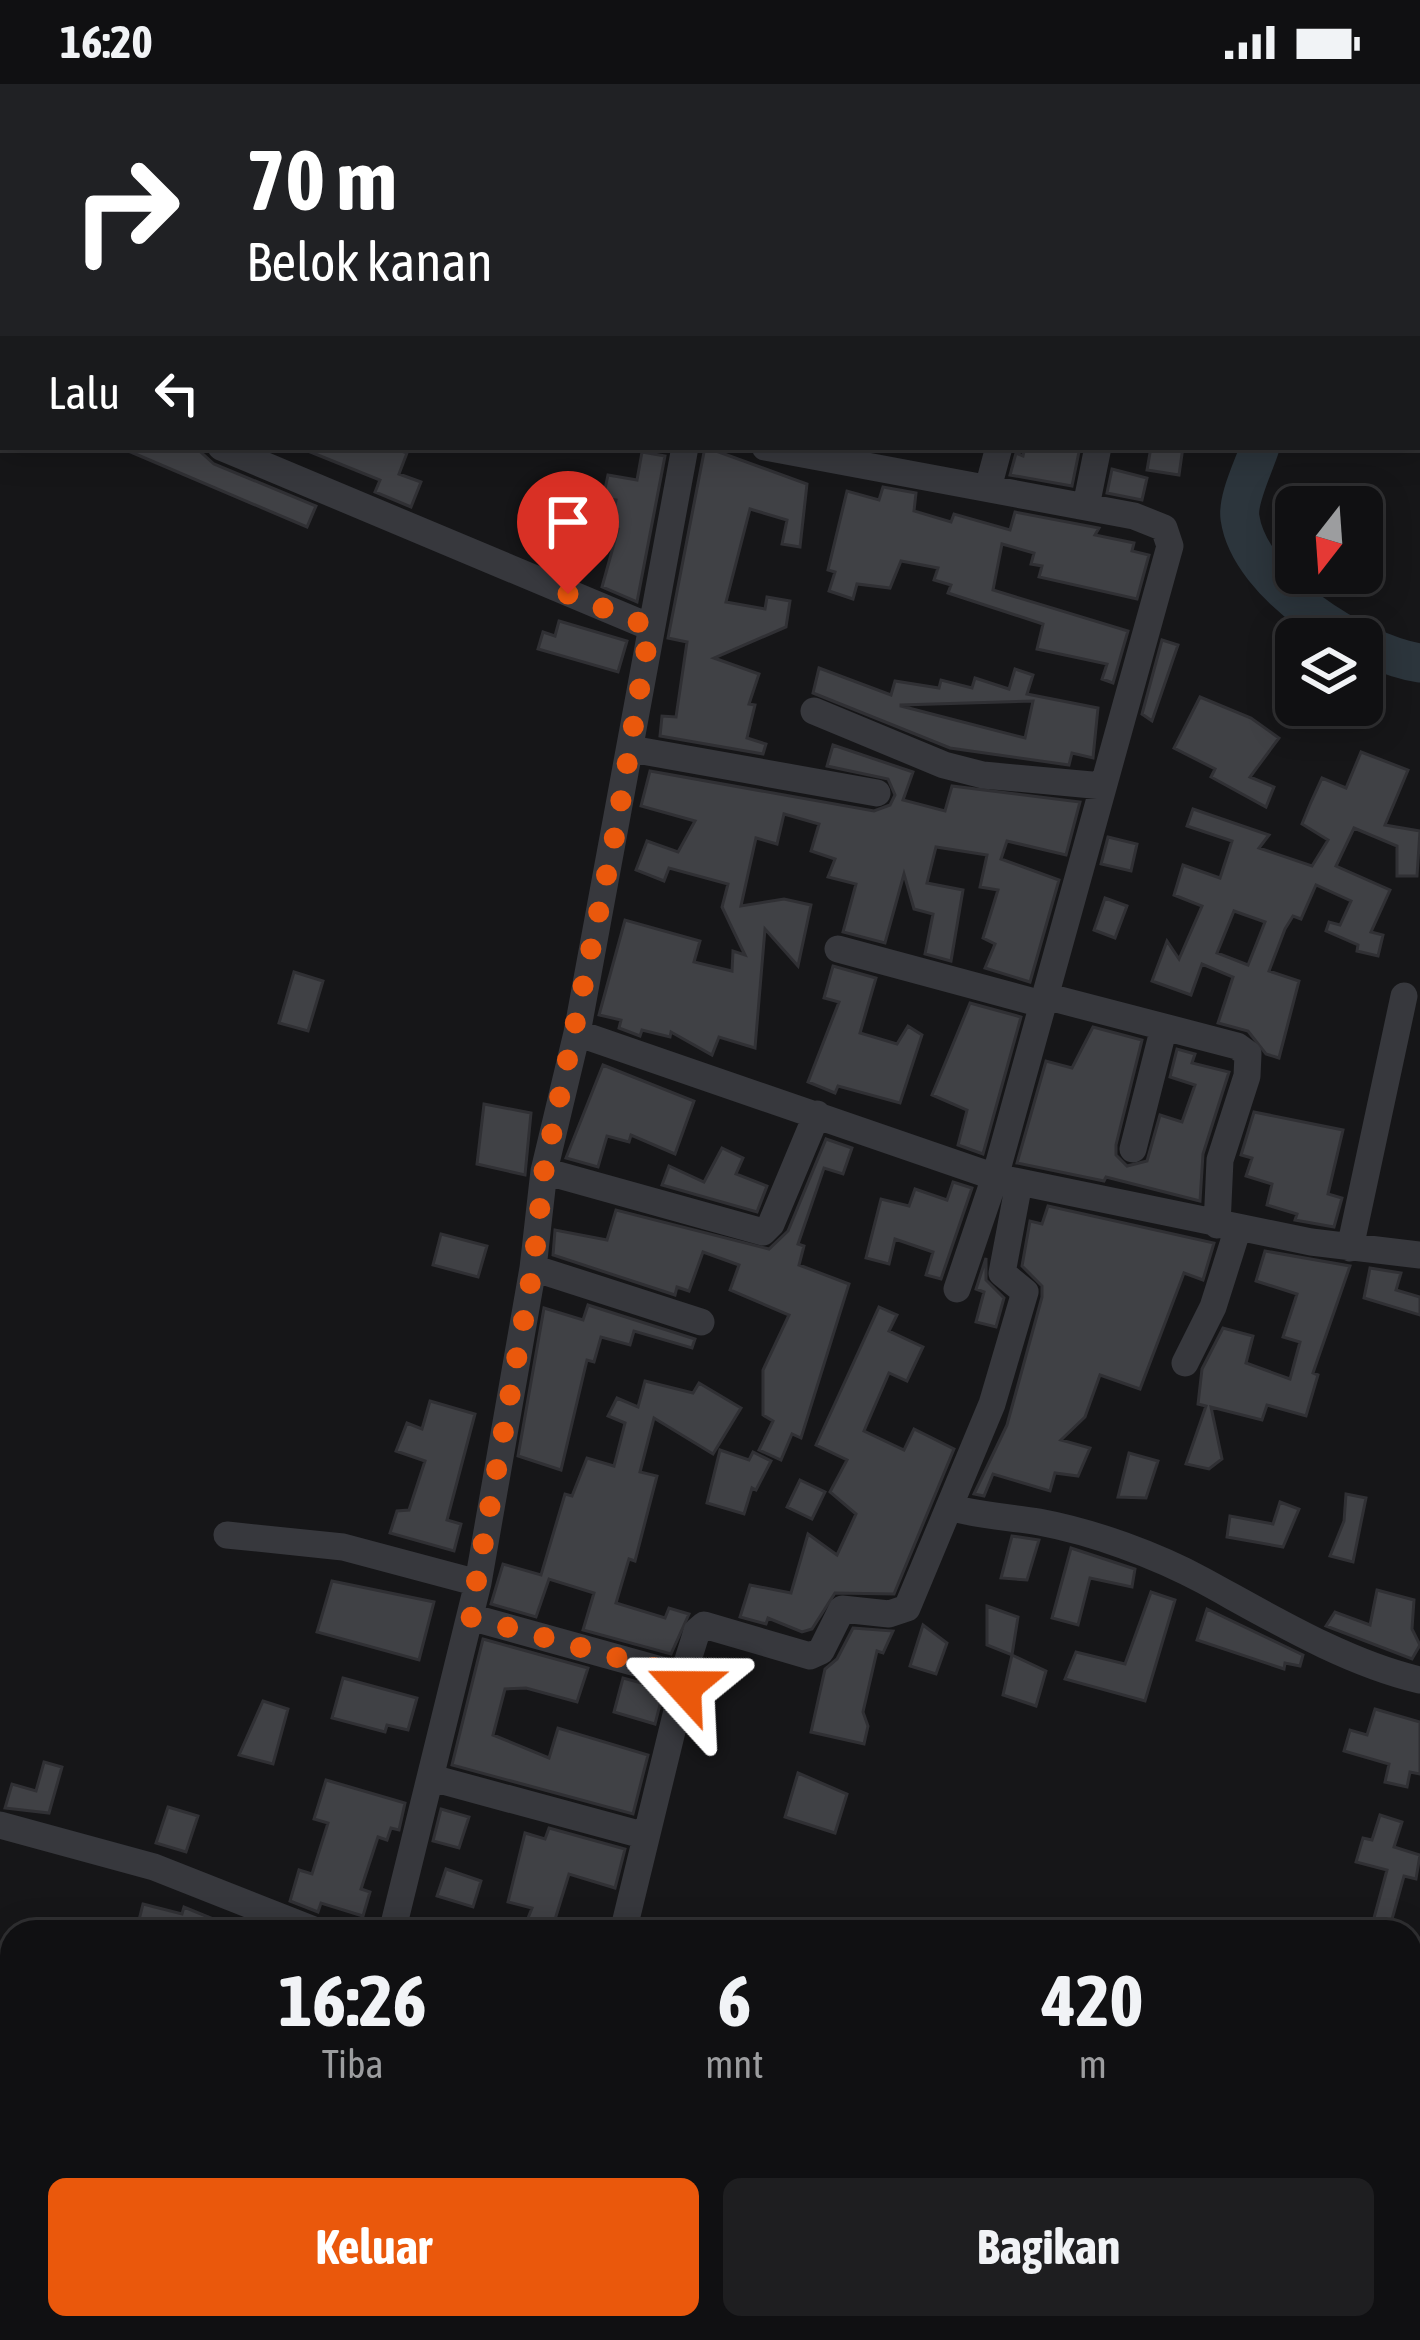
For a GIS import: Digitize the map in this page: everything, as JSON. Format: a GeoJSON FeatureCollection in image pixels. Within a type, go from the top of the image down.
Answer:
{"type":"FeatureCollection","features":[{"type":"Feature","properties":{"kind":"street"},"geometry":{"type":"LineString","coordinates":[[228,450],[650,627]]}},
{"type":"Feature","properties":{"kind":"street"},"geometry":{"type":"LineString","coordinates":[[395,1920],[478,1583],[533,1268],[544,1171],[577,1033],[684,450]]}},
{"type":"Feature","properties":{"kind":"street"},"geometry":{"type":"LineString","coordinates":[[626,1920],[672,1744],[682,1679],[701,1626],[811,1656],[820,1651],[842,1609],[903,1612],[992,1404],[1025,1292],[1002,1270],[1007,1180],[1043,1000],[1166,578],[1170,546],[1164,528],[1086,506],[781,450]]}},
{"type":"Feature","properties":{"kind":"street"},"geometry":{"type":"LineString","coordinates":[[988,488],[998,450]]}},
{"type":"Feature","properties":{"kind":"street"},"geometry":{"type":"LineString","coordinates":[[1086,506],[1096,450]]}},
{"type":"Feature","properties":{"kind":"street"},"geometry":{"type":"LineString","coordinates":[[814,711],[944,765],[983,775],[1103,786]]}},
{"type":"Feature","properties":{"kind":"street"},"geometry":{"type":"LineString","coordinates":[[632,749],[877,793]]}},
{"type":"Feature","properties":{"kind":"street"},"geometry":{"type":"LineString","coordinates":[[838,949],[1164,1027],[1237,1046],[1248,1054],[1246,1076],[1220,1160],[1227,1226],[1213,1307],[1185,1364]]}},
{"type":"Feature","properties":{"kind":"street"},"geometry":{"type":"LineString","coordinates":[[1350,1248],[1404,996]]}},
{"type":"Feature","properties":{"kind":"street"},"geometry":{"type":"LineString","coordinates":[[1133,1150],[1164,1027]]}},
{"type":"Feature","properties":{"kind":"street"},"geometry":{"type":"LineString","coordinates":[[577,1033],[1007,1180],[1227,1226],[1420,1255]]}},
{"type":"Feature","properties":{"kind":"street"},"geometry":{"type":"LineString","coordinates":[[544,1171],[763,1232],[775,1216],[817,1114]]}},
{"type":"Feature","properties":{"kind":"street"},"geometry":{"type":"LineString","coordinates":[[957,1289],[1007,1180]]}},
{"type":"Feature","properties":{"kind":"street"},"geometry":{"type":"LineString","coordinates":[[533,1268],[700,1322]]}},
{"type":"Feature","properties":{"kind":"street"},"geometry":{"type":"LineString","coordinates":[[949,1508],[990,1519],[1041,1522],[1134,1551],[1205,1581],[1233,1601],[1301,1629],[1378,1670],[1420,1680]]}},
{"type":"Feature","properties":{"kind":"street"},"geometry":{"type":"LineString","coordinates":[[226,1535],[343,1547],[478,1583]]}},
{"type":"Feature","properties":{"kind":"street"},"geometry":{"type":"LineString","coordinates":[[470,1617],[682,1679]]}},
{"type":"Feature","properties":{"kind":"street"},"geometry":{"type":"LineString","coordinates":[[432,1778],[646,1836]]}},
{"type":"Feature","properties":{"kind":"street"},"geometry":{"type":"LineString","coordinates":[[0,1825],[154,1867],[289,1920]]}},
{"type":"Feature","properties":{"kind":"building"},"geometry":{"type":"Polygon","coordinates":[[[126,450],[198,450],[214,464],[316,506],[307,527],[126,450]]]}},
{"type":"Feature","properties":{"kind":"building"},"geometry":{"type":"Polygon","coordinates":[[[305,450],[407,453],[399,474],[421,482],[411,507],[375,492],[380,480],[305,450]]]}},
{"type":"Feature","properties":{"kind":"building"},"geometry":{"type":"Polygon","coordinates":[[[704,450],[807,484],[800,547],[782,544],[787,520],[750,509],[726,602],[765,609],[767,597],[790,601],[786,627],[714,658],[759,674],[749,704],[755,705],[747,738],[766,744],[763,754],[660,736],[662,716],[676,717],[687,642],[668,638],[704,450]]]}},
{"type":"Feature","properties":{"kind":"building"},"geometry":{"type":"Polygon","coordinates":[[[1024,450],[1079,450],[1072,486],[1010,475],[1016,453],[1023,456],[1024,450]]]}},
{"type":"Feature","properties":{"kind":"building"},"geometry":{"type":"Polygon","coordinates":[[[1150,450],[1183,450],[1179,475],[1147,470],[1150,450]]]}},
{"type":"Feature","properties":{"kind":"building"},"geometry":{"type":"Polygon","coordinates":[[[642,452],[665,456],[637,602],[602,587],[618,529],[610,527],[616,500],[603,498],[608,475],[637,480],[642,452]]]}},
{"type":"Feature","properties":{"kind":"building"},"geometry":{"type":"Polygon","coordinates":[[[1112,469],[1147,478],[1142,500],[1107,493],[1112,469]]]}},
{"type":"Feature","properties":{"kind":"building"},"geometry":{"type":"Polygon","coordinates":[[[883,487],[916,493],[914,511],[951,522],[954,514],[1010,530],[1015,512],[1099,528],[1095,535],[1134,543],[1132,551],[1149,555],[1137,599],[1039,577],[1042,566],[1031,564],[1034,553],[1002,544],[993,590],[1128,631],[1113,683],[1102,679],[1107,664],[1037,649],[1043,624],[948,593],[951,585],[934,580],[938,568],[901,561],[890,588],[857,584],[853,599],[829,591],[835,572],[828,570],[847,491],[879,500],[883,487]]]}},
{"type":"Feature","properties":{"kind":"building"},"geometry":{"type":"Polygon","coordinates":[[[559,621],[627,641],[618,672],[538,649],[543,632],[555,636],[559,621]]]}},
{"type":"Feature","properties":{"kind":"building"},"geometry":{"type":"Polygon","coordinates":[[[1162,640],[1178,645],[1152,721],[1142,714],[1162,640]]]}},
{"type":"Feature","properties":{"kind":"building"},"geometry":{"type":"Polygon","coordinates":[[[819,668],[891,695],[895,681],[939,688],[941,680],[972,688],[975,678],[1009,689],[1015,669],[1033,675],[1027,694],[1098,708],[1093,758],[1072,753],[1069,765],[950,748],[813,693],[819,668]],[[1033,701],[901,705],[901,706],[1025,738],[1033,701]]]}},
{"type":"Feature","properties":{"kind":"building"},"geometry":{"type":"Polygon","coordinates":[[[1200,697],[1251,718],[1279,738],[1250,777],[1274,787],[1266,807],[1211,777],[1215,769],[1174,748],[1200,697]]]}},
{"type":"Feature","properties":{"kind":"building"},"geometry":{"type":"Polygon","coordinates":[[[833,745],[913,772],[903,800],[945,811],[952,786],[1080,802],[1066,855],[1007,841],[1001,859],[1059,880],[1030,982],[985,968],[995,944],[983,938],[998,890],[980,887],[987,855],[936,847],[927,883],[963,890],[951,961],[925,954],[933,914],[914,909],[904,874],[885,943],[843,932],[856,884],[828,877],[835,859],[811,851],[819,824],[784,814],[777,844],[756,838],[741,906],[784,899],[811,905],[798,966],[765,929],[755,1048],[719,1037],[712,1055],[671,1032],[670,1037],[642,1030],[640,1036],[619,1028],[621,1020],[599,1015],[625,920],[700,941],[694,962],[732,971],[733,951],[745,955],[722,907],[728,884],[669,868],[664,881],[636,870],[647,841],[678,852],[695,821],[641,806],[650,771],[874,811],[890,805],[895,795],[888,779],[827,766],[833,745]]]}},
{"type":"Feature","properties":{"kind":"building"},"geometry":{"type":"Polygon","coordinates":[[[1361,752],[1408,770],[1385,825],[1420,831],[1417,876],[1397,876],[1397,846],[1354,828],[1336,866],[1390,890],[1371,932],[1383,935],[1378,956],[1357,951],[1358,945],[1326,931],[1329,922],[1340,925],[1351,901],[1316,885],[1301,919],[1293,916],[1285,929],[1269,971],[1299,981],[1279,1058],[1266,1054],[1248,1031],[1218,1023],[1233,977],[1202,964],[1191,995],[1152,981],[1167,941],[1179,959],[1202,906],[1174,895],[1183,865],[1220,878],[1232,841],[1187,826],[1193,809],[1269,835],[1259,848],[1312,866],[1328,840],[1302,824],[1311,802],[1322,778],[1346,788],[1361,752]],[[1234,911],[1217,953],[1248,965],[1265,922],[1234,911]]]}},
{"type":"Feature","properties":{"kind":"building"},"geometry":{"type":"Polygon","coordinates":[[[1108,837],[1137,844],[1131,871],[1101,864],[1108,837]]]}},
{"type":"Feature","properties":{"kind":"building"},"geometry":{"type":"Polygon","coordinates":[[[1105,898],[1127,906],[1115,938],[1094,930],[1105,898]]]}},
{"type":"Feature","properties":{"kind":"building"},"geometry":{"type":"Polygon","coordinates":[[[833,966],[876,978],[860,1033],[897,1044],[908,1026],[922,1035],[900,1103],[838,1086],[835,1093],[808,1082],[839,1002],[824,998],[833,966]]]}},
{"type":"Feature","properties":{"kind":"building"},"geometry":{"type":"Polygon","coordinates":[[[294,972],[323,981],[308,1031],[279,1023],[294,972]]]}},
{"type":"Feature","properties":{"kind":"building"},"geometry":{"type":"Polygon","coordinates":[[[970,1003],[1021,1017],[983,1154],[958,1145],[967,1110],[932,1095],[970,1003]]]}},
{"type":"Feature","properties":{"kind":"building"},"geometry":{"type":"Polygon","coordinates":[[[1093,1027],[1142,1040],[1116,1145],[1116,1155],[1127,1166],[1147,1161],[1160,1115],[1182,1122],[1195,1085],[1170,1077],[1177,1049],[1195,1054],[1192,1063],[1229,1072],[1203,1154],[1200,1201],[1106,1177],[1104,1181],[1017,1163],[1046,1061],[1072,1068],[1093,1027]]]}},
{"type":"Feature","properties":{"kind":"building"},"geometry":{"type":"Polygon","coordinates":[[[603,1065],[694,1101],[675,1154],[631,1135],[629,1142],[607,1136],[598,1167],[566,1158],[603,1065]]]}},
{"type":"Feature","properties":{"kind":"building"},"geometry":{"type":"Polygon","coordinates":[[[484,1104],[531,1113],[525,1175],[477,1164],[484,1104]]]}},
{"type":"Feature","properties":{"kind":"building"},"geometry":{"type":"Polygon","coordinates":[[[1254,1112],[1343,1130],[1328,1194],[1342,1198],[1334,1227],[1295,1220],[1297,1214],[1267,1205],[1272,1184],[1246,1176],[1252,1158],[1241,1155],[1254,1112]]]}},
{"type":"Feature","properties":{"kind":"building"},"geometry":{"type":"Polygon","coordinates":[[[826,1139],[852,1148],[843,1174],[824,1168],[798,1244],[804,1246],[799,1265],[849,1284],[801,1438],[792,1434],[781,1460],[759,1450],[773,1421],[763,1415],[763,1370],[789,1315],[730,1290],[739,1265],[703,1252],[689,1291],[677,1287],[675,1295],[553,1255],[555,1230],[607,1240],[616,1210],[769,1249],[788,1231],[826,1139]]]}},
{"type":"Feature","properties":{"kind":"building"},"geometry":{"type":"Polygon","coordinates":[[[722,1148],[743,1158],[736,1174],[767,1186],[757,1212],[662,1185],[669,1166],[704,1182],[722,1148]]]}},
{"type":"Feature","properties":{"kind":"building"},"geometry":{"type":"Polygon","coordinates":[[[953,1182],[972,1188],[941,1279],[926,1275],[933,1252],[895,1239],[889,1264],[866,1258],[881,1199],[909,1206],[915,1189],[947,1200],[953,1182]]]}},
{"type":"Feature","properties":{"kind":"building"},"geometry":{"type":"Polygon","coordinates":[[[1048,1206],[1214,1243],[1203,1280],[1184,1273],[1140,1389],[1100,1375],[1085,1417],[1061,1440],[1090,1448],[1078,1476],[1055,1473],[1050,1491],[993,1474],[984,1496],[974,1494],[1007,1425],[1042,1297],[1042,1286],[1022,1266],[1030,1221],[1042,1224],[1048,1206]]]}},
{"type":"Feature","properties":{"kind":"building"},"geometry":{"type":"Polygon","coordinates":[[[441,1234],[487,1246],[478,1277],[433,1265],[441,1234]]]}},
{"type":"Feature","properties":{"kind":"building"},"geometry":{"type":"Polygon","coordinates":[[[1265,1251],[1350,1266],[1313,1373],[1318,1375],[1306,1416],[1267,1405],[1262,1420],[1211,1407],[1222,1459],[1209,1469],[1186,1464],[1206,1406],[1198,1404],[1202,1369],[1223,1328],[1253,1336],[1246,1363],[1290,1379],[1300,1342],[1283,1337],[1297,1294],[1256,1281],[1265,1251]]]}},
{"type":"Feature","properties":{"kind":"building"},"geometry":{"type":"Polygon","coordinates":[[[986,1258],[986,1280],[1004,1298],[996,1327],[976,1322],[984,1292],[976,1289],[986,1258]]]}},
{"type":"Feature","properties":{"kind":"building"},"geometry":{"type":"Polygon","coordinates":[[[1370,1268],[1401,1273],[1396,1290],[1420,1297],[1420,1315],[1364,1298],[1370,1268]]]}},
{"type":"Feature","properties":{"kind":"building"},"geometry":{"type":"Polygon","coordinates":[[[588,1305],[695,1339],[692,1348],[634,1331],[630,1345],[601,1337],[594,1362],[587,1360],[561,1470],[518,1456],[544,1308],[583,1320],[588,1305]]]}},
{"type":"Feature","properties":{"kind":"building"},"geometry":{"type":"Polygon","coordinates":[[[879,1307],[897,1315],[889,1331],[923,1347],[907,1381],[889,1373],[864,1431],[904,1450],[914,1429],[954,1449],[894,1594],[835,1593],[812,1629],[802,1632],[768,1618],[766,1624],[740,1617],[750,1585],[791,1593],[808,1534],[837,1555],[856,1514],[830,1492],[847,1460],[816,1445],[879,1307]]]}},
{"type":"Feature","properties":{"kind":"building"},"geometry":{"type":"Polygon","coordinates":[[[645,1381],[693,1393],[699,1383],[741,1408],[713,1454],[654,1418],[640,1472],[657,1476],[635,1561],[629,1559],[616,1603],[665,1618],[669,1608],[689,1614],[671,1654],[583,1630],[594,1593],[549,1579],[536,1617],[491,1604],[503,1564],[541,1575],[565,1494],[572,1496],[587,1458],[614,1466],[625,1423],[608,1416],[617,1398],[638,1407],[645,1381]]]}},
{"type":"Feature","properties":{"kind":"building"},"geometry":{"type":"Polygon","coordinates":[[[430,1401],[475,1414],[447,1520],[461,1524],[454,1551],[390,1533],[397,1511],[409,1510],[425,1461],[396,1451],[407,1423],[422,1429],[430,1401]]]}},
{"type":"Feature","properties":{"kind":"building"},"geometry":{"type":"Polygon","coordinates":[[[720,1450],[749,1460],[753,1452],[771,1461],[756,1490],[752,1488],[744,1514],[707,1503],[720,1450]]]}},
{"type":"Feature","properties":{"kind":"building"},"geometry":{"type":"Polygon","coordinates":[[[1129,1453],[1158,1461],[1146,1498],[1118,1497],[1129,1453]]]}},
{"type":"Feature","properties":{"kind":"building"},"geometry":{"type":"Polygon","coordinates":[[[800,1480],[825,1492],[812,1519],[787,1507],[800,1480]]]}},
{"type":"Feature","properties":{"kind":"building"},"geometry":{"type":"Polygon","coordinates":[[[1346,1494],[1366,1498],[1353,1562],[1330,1556],[1344,1521],[1346,1494]]]}},
{"type":"Feature","properties":{"kind":"building"},"geometry":{"type":"Polygon","coordinates":[[[1280,1502],[1299,1509],[1283,1547],[1227,1537],[1230,1516],[1273,1524],[1280,1502]]]}},
{"type":"Feature","properties":{"kind":"building"},"geometry":{"type":"Polygon","coordinates":[[[1012,1536],[1039,1540],[1027,1580],[1001,1578],[1012,1536]]]}},
{"type":"Feature","properties":{"kind":"building"},"geometry":{"type":"Polygon","coordinates":[[[1071,1548],[1135,1569],[1132,1587],[1090,1578],[1078,1625],[1052,1618],[1071,1548]]]}},
{"type":"Feature","properties":{"kind":"building"},"geometry":{"type":"Polygon","coordinates":[[[332,1581],[434,1602],[419,1660],[317,1632],[332,1581]]]}},
{"type":"Feature","properties":{"kind":"building"},"geometry":{"type":"Polygon","coordinates":[[[1377,1590],[1414,1600],[1412,1629],[1420,1645],[1412,1659],[1326,1626],[1335,1612],[1370,1625],[1377,1590]]]}},
{"type":"Feature","properties":{"kind":"building"},"geometry":{"type":"Polygon","coordinates":[[[1151,1592],[1175,1600],[1145,1701],[1065,1679],[1076,1652],[1125,1664],[1151,1592]]]}},
{"type":"Feature","properties":{"kind":"building"},"geometry":{"type":"Polygon","coordinates":[[[987,1606],[1018,1617],[1012,1655],[987,1645],[987,1606]]]}},
{"type":"Feature","properties":{"kind":"building"},"geometry":{"type":"Polygon","coordinates":[[[1207,1609],[1303,1655],[1300,1666],[1285,1663],[1284,1669],[1197,1640],[1207,1609]]]}},
{"type":"Feature","properties":{"kind":"building"},"geometry":{"type":"Polygon","coordinates":[[[923,1625],[947,1643],[936,1674],[910,1666],[923,1625]]]}},
{"type":"Feature","properties":{"kind":"building"},"geometry":{"type":"Polygon","coordinates":[[[853,1628],[893,1631],[883,1653],[877,1651],[863,1712],[868,1726],[864,1744],[811,1732],[825,1669],[837,1659],[853,1628]]]}},
{"type":"Feature","properties":{"kind":"building"},"geometry":{"type":"Polygon","coordinates":[[[483,1639],[588,1668],[577,1702],[526,1688],[505,1689],[493,1735],[549,1758],[558,1728],[648,1755],[633,1814],[452,1765],[483,1639]]]}},
{"type":"Feature","properties":{"kind":"building"},"geometry":{"type":"Polygon","coordinates":[[[1012,1655],[1046,1671],[1036,1706],[1003,1695],[1012,1655]]]}},
{"type":"Feature","properties":{"kind":"building"},"geometry":{"type":"Polygon","coordinates":[[[343,1678],[417,1698],[408,1730],[387,1725],[385,1732],[332,1718],[343,1678]]]}},
{"type":"Feature","properties":{"kind":"building"},"geometry":{"type":"Polygon","coordinates":[[[623,1678],[664,1689],[655,1724],[614,1712],[623,1678]]]}},
{"type":"Feature","properties":{"kind":"building"},"geometry":{"type":"Polygon","coordinates":[[[263,1701],[288,1709],[273,1764],[239,1755],[263,1701]]]}},
{"type":"Feature","properties":{"kind":"building"},"geometry":{"type":"Polygon","coordinates":[[[1375,1709],[1420,1722],[1420,1774],[1410,1772],[1407,1787],[1385,1782],[1389,1764],[1344,1751],[1350,1730],[1367,1735],[1375,1709]]]}},
{"type":"Feature","properties":{"kind":"building"},"geometry":{"type":"Polygon","coordinates":[[[44,1762],[62,1767],[49,1813],[5,1808],[12,1784],[36,1791],[44,1762]]]}},
{"type":"Feature","properties":{"kind":"building"},"geometry":{"type":"Polygon","coordinates":[[[798,1773],[847,1794],[835,1833],[785,1817],[798,1773]]]}},
{"type":"Feature","properties":{"kind":"building"},"geometry":{"type":"Polygon","coordinates":[[[326,1780],[405,1803],[399,1830],[391,1828],[387,1840],[378,1837],[361,1889],[370,1892],[363,1916],[321,1903],[318,1912],[290,1901],[299,1870],[312,1874],[328,1823],[314,1819],[326,1780]]]}},
{"type":"Feature","properties":{"kind":"building"},"geometry":{"type":"Polygon","coordinates":[[[168,1807],[198,1816],[186,1852],[156,1843],[168,1807]]]}},
{"type":"Feature","properties":{"kind":"building"},"geometry":{"type":"Polygon","coordinates":[[[441,1809],[469,1817],[459,1848],[433,1841],[441,1809]]]}},
{"type":"Feature","properties":{"kind":"building"},"geometry":{"type":"Polygon","coordinates":[[[1380,1815],[1402,1822],[1394,1847],[1420,1855],[1416,1879],[1404,1876],[1392,1920],[1374,1918],[1387,1870],[1356,1862],[1363,1838],[1372,1840],[1380,1815]]]}},
{"type":"Feature","properties":{"kind":"building"},"geometry":{"type":"Polygon","coordinates":[[[549,1828],[625,1849],[615,1888],[569,1874],[555,1920],[528,1918],[532,1908],[508,1902],[525,1833],[545,1839],[549,1828]]]}},
{"type":"Feature","properties":{"kind":"building"},"geometry":{"type":"Polygon","coordinates":[[[446,1869],[481,1881],[473,1907],[437,1896],[446,1869]]]}},
{"type":"Feature","properties":{"kind":"building"},"geometry":{"type":"Polygon","coordinates":[[[143,1904],[182,1914],[184,1907],[216,1920],[139,1920],[143,1904]]]}},
{"type":"Feature","properties":{"kind":"waterway"},"geometry":{"type":"LineString","coordinates":[[1259,450],[1243,492],[1240,518],[1248,543],[1264,568],[1285,591],[1338,631],[1420,663]]}},
{"type":"Feature","properties":{"kind":"route"},"geometry":{"type":"LineString","coordinates":[[568,594],[650,627],[632,749],[577,1033],[544,1171],[533,1268],[470,1617],[666,1671],[682,1679],[684,1687]]}}]}
